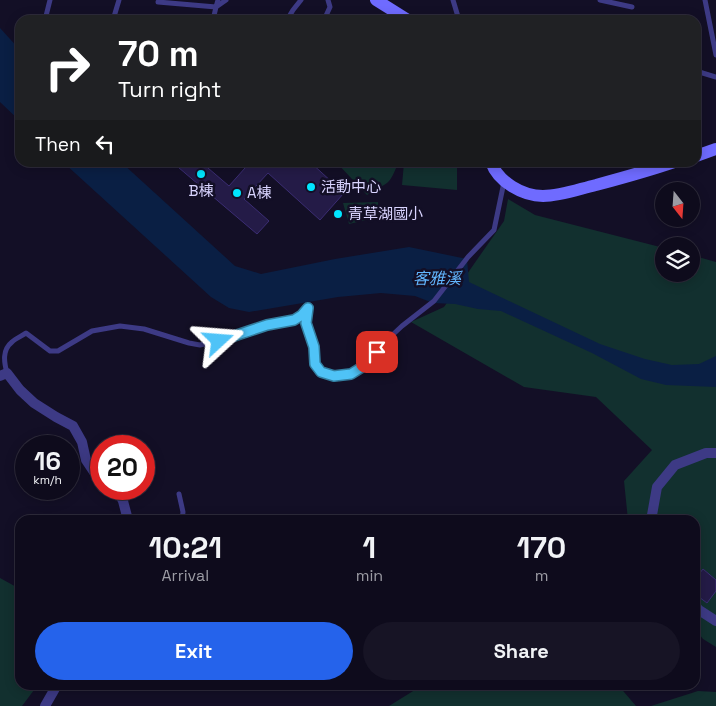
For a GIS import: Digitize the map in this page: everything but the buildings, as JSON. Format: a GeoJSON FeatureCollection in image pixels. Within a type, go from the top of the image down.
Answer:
{"type":"FeatureCollection","features":[{"type":"Feature","properties":{"kind":"street"},"geometry":{"type":"LineString","coordinates":[[376,0],[400,15]]}},
{"type":"Feature","properties":{"kind":"street"},"geometry":{"type":"LineString","coordinates":[[701,154],[716,149]]}},
{"type":"Feature","properties":{"kind":"street"},"geometry":{"type":"LineString","coordinates":[[493,167],[504,182],[520,191],[542,196],[565,193],[656,167]]}},
{"type":"Feature","properties":{"kind":"street"},"geometry":{"type":"LineString","coordinates":[[4,374],[34,403],[73,426],[82,442],[86,460],[90,466]]}},
{"type":"Feature","properties":{"kind":"street"},"geometry":{"type":"LineString","coordinates":[[652,515],[657,487],[675,465],[706,453],[716,453]]}},
{"type":"Feature","properties":{"kind":"street"},"geometry":{"type":"LineString","coordinates":[[122,500],[127,515]]}},
{"type":"Feature","properties":{"kind":"street"},"geometry":{"type":"LineString","coordinates":[[700,611],[716,621]]}},
{"type":"Feature","properties":{"kind":"street"},"geometry":{"type":"LineString","coordinates":[[46,706],[54,690]]}},
{"type":"Feature","properties":{"kind":"lane"},"geometry":{"type":"LineString","coordinates":[[46,15],[50,0]]}},
{"type":"Feature","properties":{"kind":"lane"},"geometry":{"type":"LineString","coordinates":[[115,15],[120,0]]}},
{"type":"Feature","properties":{"kind":"lane"},"geometry":{"type":"LineString","coordinates":[[214,15],[218,0]]}},
{"type":"Feature","properties":{"kind":"lane"},"geometry":{"type":"LineString","coordinates":[[158,2],[216,7],[226,0]]}},
{"type":"Feature","properties":{"kind":"lane"},"geometry":{"type":"LineString","coordinates":[[290,15],[301,0]]}},
{"type":"Feature","properties":{"kind":"lane"},"geometry":{"type":"LineString","coordinates":[[326,15],[330,7],[328,0]]}},
{"type":"Feature","properties":{"kind":"lane"},"geometry":{"type":"LineString","coordinates":[[453,0],[458,15]]}},
{"type":"Feature","properties":{"kind":"lane"},"geometry":{"type":"LineString","coordinates":[[600,0],[632,7]]}},
{"type":"Feature","properties":{"kind":"lane"},"geometry":{"type":"LineString","coordinates":[[705,0],[716,55]]}},
{"type":"Feature","properties":{"kind":"lane"},"geometry":{"type":"LineString","coordinates":[[701,72],[716,77]]}},
{"type":"Feature","properties":{"kind":"lane"},"geometry":{"type":"LineString","coordinates":[[4,374],[3,358],[6,349],[10,342],[26,333],[50,351],[58,351],[92,331],[120,326],[144,329],[189,344],[200,345],[219,341],[267,325],[294,320],[308,308],[306,323],[314,347],[315,364],[321,372],[334,376],[351,374],[367,364],[387,340],[434,301],[468,257],[494,230],[504,182]]}},
{"type":"Feature","properties":{"kind":"lane"},"geometry":{"type":"LineString","coordinates":[[179,494],[183,515]]}},
{"type":"Feature","properties":{"kind":"green space"},"geometry":{"type":"Polygon","coordinates":[[[341,167],[396,167],[386,184],[370,188],[373,191],[367,195],[341,167]]]}},
{"type":"Feature","properties":{"kind":"green space"},"geometry":{"type":"Polygon","coordinates":[[[404,167],[457,167],[457,190],[402,185],[404,167]]]}},
{"type":"Feature","properties":{"kind":"green space"},"geometry":{"type":"Polygon","coordinates":[[[508,199],[535,215],[655,246],[655,282],[700,282],[700,258],[716,262],[716,647],[700,635],[700,515],[627,515],[624,481],[652,450],[596,397],[524,387],[411,322],[444,307],[504,221],[508,199]]]}},
{"type":"Feature","properties":{"kind":"green space"},"geometry":{"type":"Polygon","coordinates":[[[378,202],[379,217],[349,224],[343,203],[378,202]]]}},
{"type":"Feature","properties":{"kind":"green space"},"geometry":{"type":"Polygon","coordinates":[[[0,578],[15,586],[15,690],[34,690],[22,706],[0,706],[0,578]]]}},
{"type":"Feature","properties":{"kind":"green space"},"geometry":{"type":"Polygon","coordinates":[[[415,690],[622,690],[636,706],[389,706],[415,690]]]}},
{"type":"Feature","properties":{"kind":"green space"},"geometry":{"type":"Polygon","coordinates":[[[698,691],[716,692],[716,706],[651,706],[698,691]]]}},
{"type":"Feature","properties":{"kind":"water"},"geometry":{"type":"Polygon","coordinates":[[[0,28],[15,44],[15,116],[0,102],[0,28]]]}},
{"type":"Feature","properties":{"kind":"water","name":"客雅溪"},"geometry":{"type":"Polygon","coordinates":[[[68,167],[126,167],[235,266],[261,274],[409,247],[467,259],[469,282],[600,344],[645,359],[672,365],[699,364],[716,356],[716,387],[666,385],[641,379],[592,353],[501,311],[455,304],[433,303],[415,296],[381,293],[338,297],[249,312],[229,308],[211,297],[68,167]]]}},
{"type":"Feature","properties":{"kind":"place","name":"B棟"},"geometry":{"type":"Point","coordinates":[201,174]}},
{"type":"Feature","properties":{"kind":"place","name":"活動中心"},"geometry":{"type":"Point","coordinates":[311,187]}},
{"type":"Feature","properties":{"kind":"place","name":"A棟"},"geometry":{"type":"Point","coordinates":[237,193]}},
{"type":"Feature","properties":{"kind":"place","name":"青草湖國小"},"geometry":{"type":"Point","coordinates":[338,214]}},
{"type":"Feature","properties":{"kind":"route"},"geometry":{"type":"LineString","coordinates":[[219,341],[267,325],[294,320],[308,308],[306,323],[314,347],[315,364],[321,372],[334,376],[351,374],[367,364],[377,352]]}}]}
